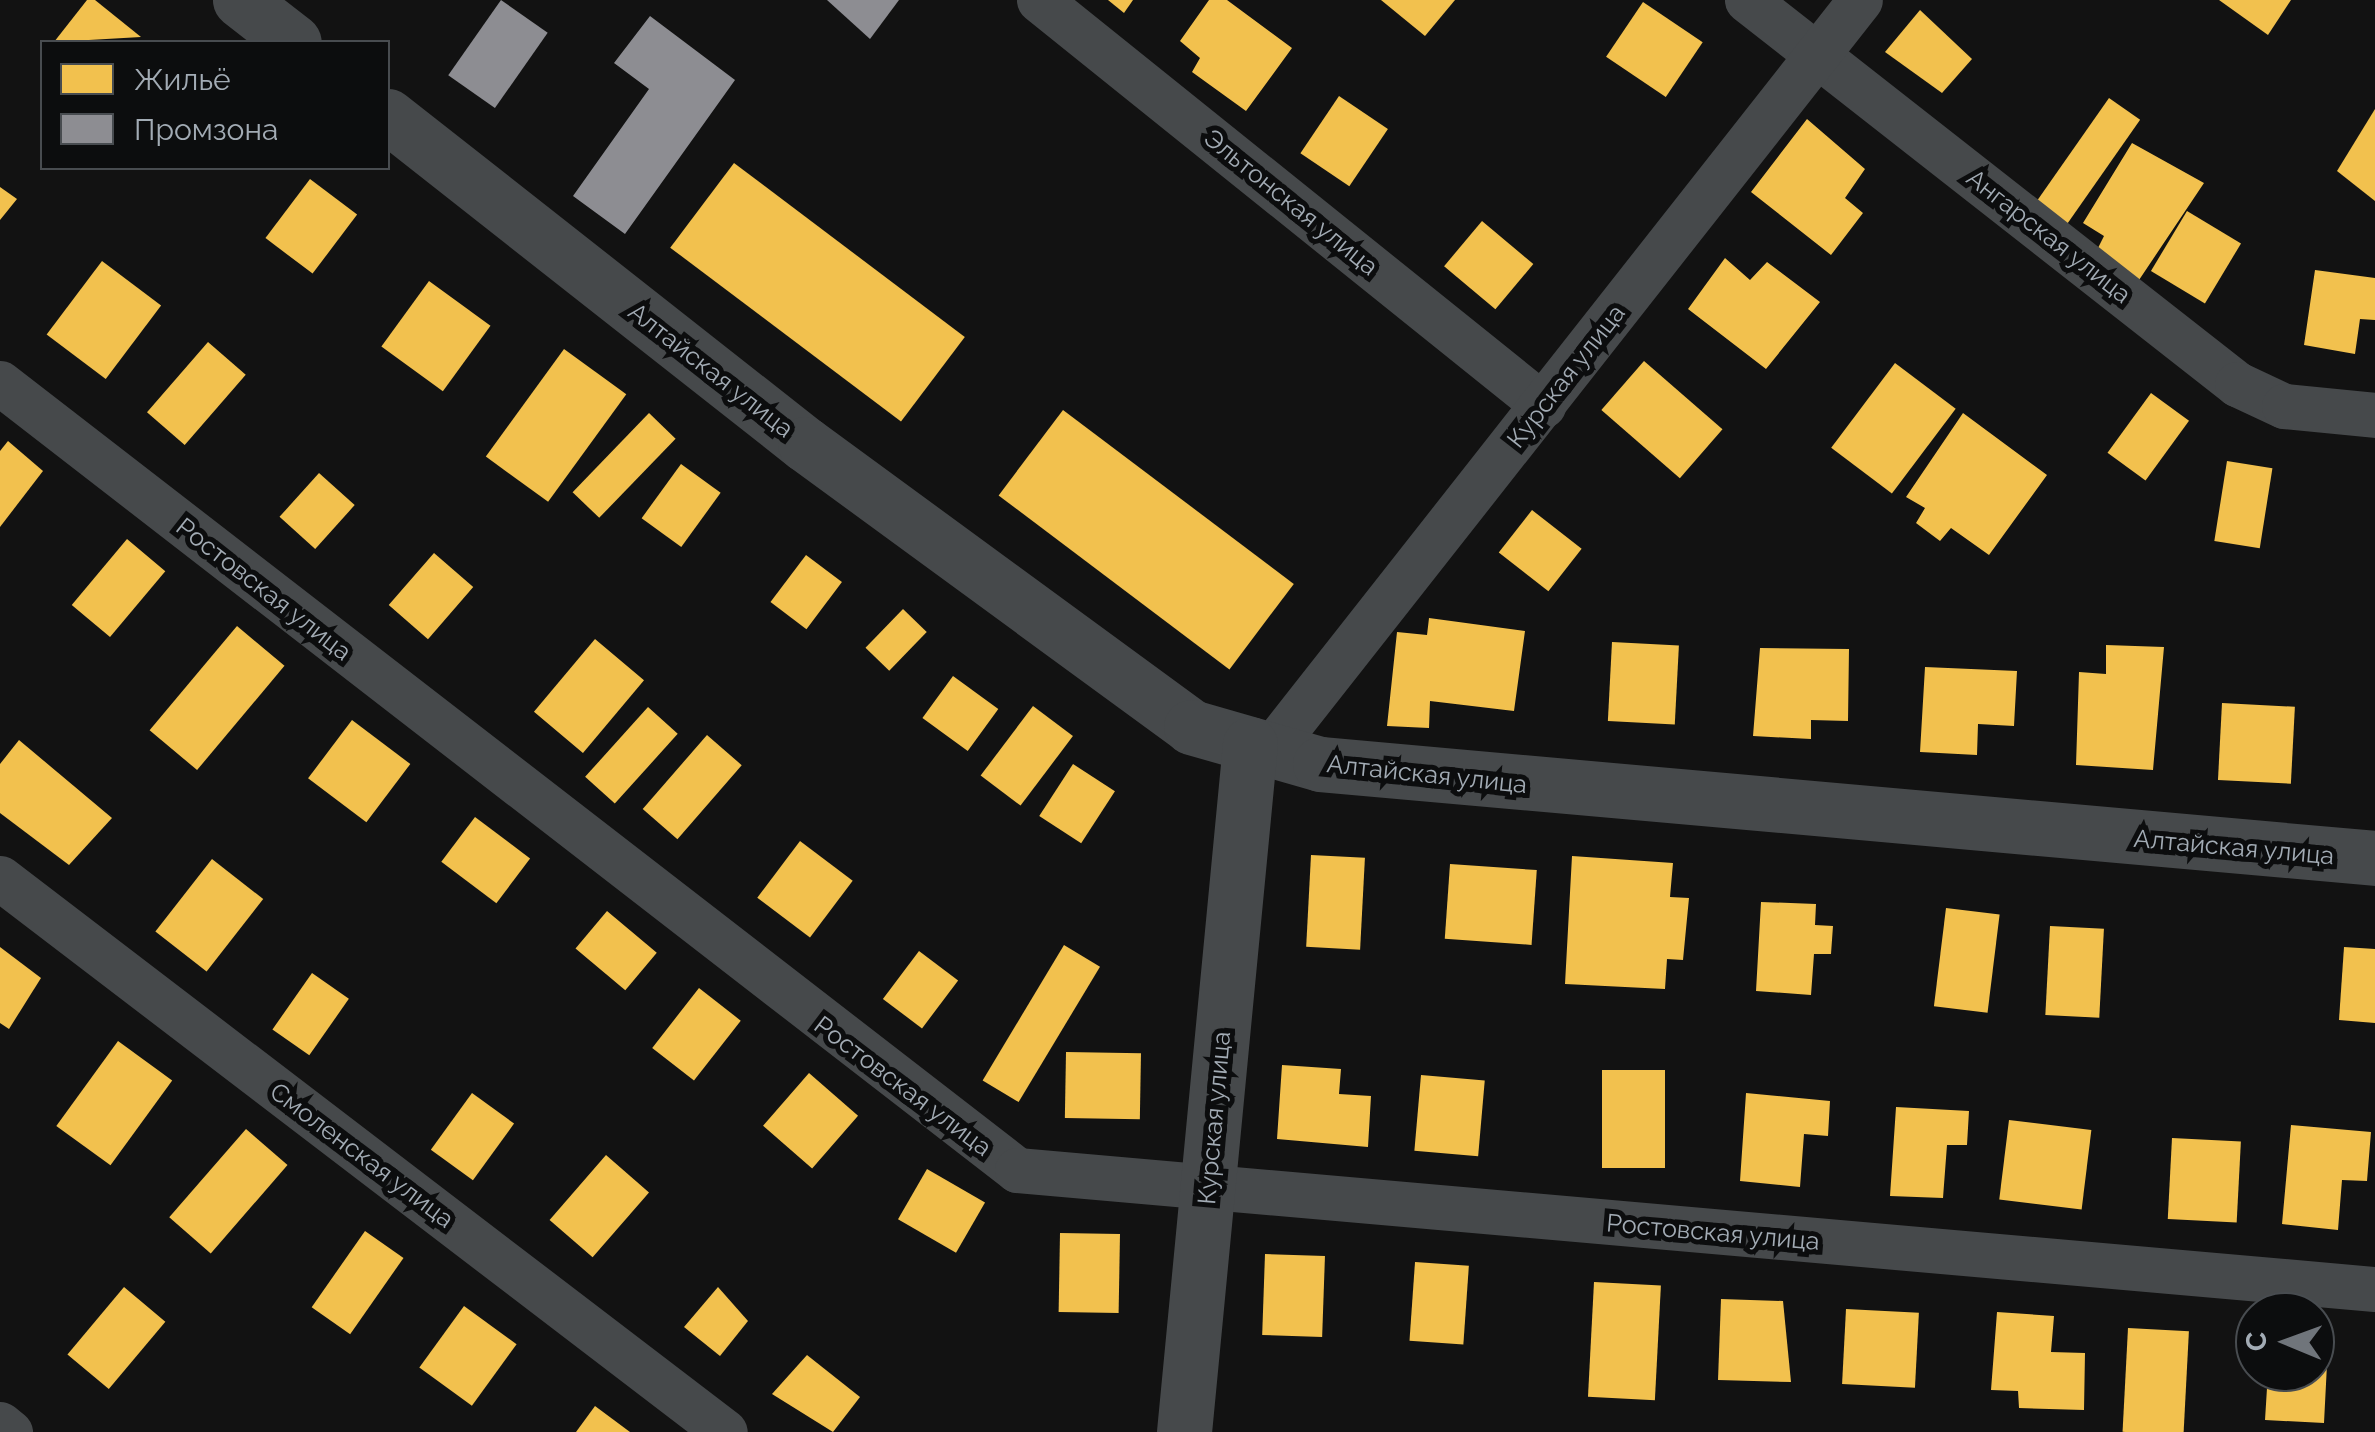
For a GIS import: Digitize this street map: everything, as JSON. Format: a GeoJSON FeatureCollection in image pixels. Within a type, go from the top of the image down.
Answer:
{"type":"FeatureCollection","features":[{"type":"Feature","properties":{"kind":"street"},"geometry":{"type":"LineString","coordinates":[[240,0],[291,40]]}},
{"type":"Feature","properties":{"kind":"street","name":"Эльтонская улица"},"geometry":{"type":"LineString","coordinates":[[1039,0],[1543,404]]}},
{"type":"Feature","properties":{"kind":"street","name":"Ангарская улица"},"geometry":{"type":"LineString","coordinates":[[1747,0],[2237,384],[2284,406],[2375,415]]}},
{"type":"Feature","properties":{"kind":"street","name":"Курская улица"},"geometry":{"type":"LineString","coordinates":[[1184,1432],[1207,1189],[1260,747],[1543,404],[1860,0]]}},
{"type":"Feature","properties":{"kind":"street","name":"Алтайская улица"},"geometry":{"type":"LineString","coordinates":[[390,118],[805,444],[1191,727],[1320,764],[2375,858]]}},
{"type":"Feature","properties":{"kind":"street","name":"Ростовская улица"},"geometry":{"type":"LineString","coordinates":[[0,383],[966,1138],[1018,1170],[2375,1289]]}},
{"type":"Feature","properties":{"kind":"street","name":"Смоленская улица"},"geometry":{"type":"LineString","coordinates":[[0,878],[725,1432]]}},
{"type":"Feature","properties":{"kind":"street"},"geometry":{"type":"LineString","coordinates":[[0,1424],[10,1432]]}},
{"type":"Feature","properties":{"kind":"building: Жильё"},"geometry":{"type":"Polygon","coordinates":[[[87,0],[95,0],[141,37],[89,40],[56,40],[87,0]]]}},
{"type":"Feature","properties":{"kind":"building: Жильё"},"geometry":{"type":"Polygon","coordinates":[[[1108,0],[1133,0],[1124,13],[1108,0]]]}},
{"type":"Feature","properties":{"kind":"building: Жильё"},"geometry":{"type":"Polygon","coordinates":[[[1209,0],[1227,0],[1292,48],[1246,111],[1192,72],[1200,58],[1180,41],[1209,0]]]}},
{"type":"Feature","properties":{"kind":"building: Жильё"},"geometry":{"type":"Polygon","coordinates":[[[1381,0],[1455,0],[1425,36],[1381,0]]]}},
{"type":"Feature","properties":{"kind":"building: Жильё"},"geometry":{"type":"Polygon","coordinates":[[[2219,0],[2291,0],[2268,35],[2219,0]]]}},
{"type":"Feature","properties":{"kind":"building: Жильё"},"geometry":{"type":"Polygon","coordinates":[[[1643,2],[1703,42],[1666,97],[1606,57],[1643,2]]]}},
{"type":"Feature","properties":{"kind":"building: Жильё"},"geometry":{"type":"Polygon","coordinates":[[[1920,10],[1972,59],[1942,93],[1885,52],[1920,10]]]}},
{"type":"Feature","properties":{"kind":"building: Жильё"},"geometry":{"type":"Polygon","coordinates":[[[1339,96],[1388,129],[1349,186],[1300,153],[1339,96]]]}},
{"type":"Feature","properties":{"kind":"building: Жильё"},"geometry":{"type":"Polygon","coordinates":[[[2109,98],[2140,120],[2063,230],[2032,208],[2109,98]]]}},
{"type":"Feature","properties":{"kind":"building: Жильё"},"geometry":{"type":"Polygon","coordinates":[[[2375,109],[2375,201],[2337,171],[2375,109]]]}},
{"type":"Feature","properties":{"kind":"building: Жильё"},"geometry":{"type":"Polygon","coordinates":[[[1807,119],[1865,169],[1845,198],[1863,213],[1831,255],[1751,192],[1807,119]]]}},
{"type":"Feature","properties":{"kind":"building: Жильё"},"geometry":{"type":"Polygon","coordinates":[[[2132,143],[2204,183],[2137,283],[2093,258],[2104,236],[2083,223],[2132,143]]]}},
{"type":"Feature","properties":{"kind":"building: Жильё"},"geometry":{"type":"Polygon","coordinates":[[[734,163],[965,337],[901,422],[670,248],[734,163]]]}},
{"type":"Feature","properties":{"kind":"building: Жильё"},"geometry":{"type":"Polygon","coordinates":[[[310,179],[357,215],[313,274],[265,238],[310,179]]]}},
{"type":"Feature","properties":{"kind":"building: Жильё"},"geometry":{"type":"Polygon","coordinates":[[[0,187],[17,199],[0,220],[0,187]]]}},
{"type":"Feature","properties":{"kind":"building: Жильё"},"geometry":{"type":"Polygon","coordinates":[[[2187,211],[2241,243],[2205,303],[2151,271],[2187,211]]]}},
{"type":"Feature","properties":{"kind":"building: Жильё"},"geometry":{"type":"Polygon","coordinates":[[[1482,221],[1533,264],[1495,309],[1444,266],[1482,221]]]}},
{"type":"Feature","properties":{"kind":"building: Жильё"},"geometry":{"type":"Polygon","coordinates":[[[1725,258],[1750,280],[1767,262],[1820,302],[1766,369],[1688,309],[1725,258]]]}},
{"type":"Feature","properties":{"kind":"building: Жильё"},"geometry":{"type":"Polygon","coordinates":[[[102,261],[161,306],[106,379],[47,334],[102,261]]]}},
{"type":"Feature","properties":{"kind":"building: Жильё"},"geometry":{"type":"Polygon","coordinates":[[[2315,270],[2375,278],[2375,320],[2360,319],[2355,354],[2304,345],[2315,270]]]}},
{"type":"Feature","properties":{"kind":"building: Жильё"},"geometry":{"type":"Polygon","coordinates":[[[429,281],[490,326],[443,391],[381,347],[429,281]]]}},
{"type":"Feature","properties":{"kind":"building: Жильё"},"geometry":{"type":"Polygon","coordinates":[[[208,342],[246,375],[185,445],[147,412],[208,342]]]}},
{"type":"Feature","properties":{"kind":"building: Жильё"},"geometry":{"type":"Polygon","coordinates":[[[564,349],[626,394],[548,502],[486,457],[564,349]]]}},
{"type":"Feature","properties":{"kind":"building: Жильё"},"geometry":{"type":"Polygon","coordinates":[[[1644,361],[1722,429],[1680,478],[1601,410],[1644,361]]]}},
{"type":"Feature","properties":{"kind":"building: Жильё"},"geometry":{"type":"Polygon","coordinates":[[[1895,363],[1956,409],[1892,493],[1831,448],[1895,363]]]}},
{"type":"Feature","properties":{"kind":"building: Жильё"},"geometry":{"type":"Polygon","coordinates":[[[2151,393],[2189,421],[2146,480],[2108,453],[2151,393]]]}},
{"type":"Feature","properties":{"kind":"building: Жильё"},"geometry":{"type":"Polygon","coordinates":[[[1063,410],[1294,584],[1229,669],[999,495],[1063,410]]]}},
{"type":"Feature","properties":{"kind":"building: Жильё"},"geometry":{"type":"Polygon","coordinates":[[[649,413],[676,439],[599,518],[573,492],[649,413]]]}},
{"type":"Feature","properties":{"kind":"building: Жильё"},"geometry":{"type":"Polygon","coordinates":[[[1963,413],[2047,475],[1989,555],[1951,528],[1940,541],[1916,523],[1925,508],[1906,497],[1963,413]]]}},
{"type":"Feature","properties":{"kind":"building: Жильё"},"geometry":{"type":"Polygon","coordinates":[[[8,441],[43,471],[0,527],[0,451],[8,441]]]}},
{"type":"Feature","properties":{"kind":"building: Жильё"},"geometry":{"type":"Polygon","coordinates":[[[2227,461],[2272,468],[2260,548],[2214,541],[2227,461]]]}},
{"type":"Feature","properties":{"kind":"building: Жильё"},"geometry":{"type":"Polygon","coordinates":[[[681,464],[721,493],[681,547],[642,518],[681,464]]]}},
{"type":"Feature","properties":{"kind":"building: Жильё"},"geometry":{"type":"Polygon","coordinates":[[[319,473],[355,505],[315,549],[280,517],[319,473]]]}},
{"type":"Feature","properties":{"kind":"building: Жильё"},"geometry":{"type":"Polygon","coordinates":[[[1532,510],[1582,549],[1548,591],[1499,553],[1532,510]]]}},
{"type":"Feature","properties":{"kind":"building: Жильё"},"geometry":{"type":"Polygon","coordinates":[[[127,539],[165,571],[110,637],[72,605],[127,539]]]}},
{"type":"Feature","properties":{"kind":"building: Жильё"},"geometry":{"type":"Polygon","coordinates":[[[434,553],[473,587],[428,639],[389,605],[434,553]]]}},
{"type":"Feature","properties":{"kind":"building: Жильё"},"geometry":{"type":"Polygon","coordinates":[[[806,555],[842,582],[806,629],[770,602],[806,555]]]}},
{"type":"Feature","properties":{"kind":"building: Жильё"},"geometry":{"type":"Polygon","coordinates":[[[903,609],[927,632],[889,671],[865,648],[903,609]]]}},
{"type":"Feature","properties":{"kind":"building: Жильё"},"geometry":{"type":"Polygon","coordinates":[[[1429,618],[1525,631],[1514,711],[1430,701],[1429,728],[1387,726],[1397,632],[1427,635],[1429,618]]]}},
{"type":"Feature","properties":{"kind":"building: Жильё"},"geometry":{"type":"Polygon","coordinates":[[[237,626],[284,666],[197,770],[150,730],[237,626]]]}},
{"type":"Feature","properties":{"kind":"building: Жильё"},"geometry":{"type":"Polygon","coordinates":[[[595,639],[644,680],[583,753],[534,712],[595,639]]]}},
{"type":"Feature","properties":{"kind":"building: Жильё"},"geometry":{"type":"Polygon","coordinates":[[[1612,642],[1679,646],[1675,724],[1608,721],[1612,642]]]}},
{"type":"Feature","properties":{"kind":"building: Жильё"},"geometry":{"type":"Polygon","coordinates":[[[2106,645],[2164,647],[2153,770],[2076,765],[2079,672],[2106,674],[2106,645]]]}},
{"type":"Feature","properties":{"kind":"building: Жильё"},"geometry":{"type":"Polygon","coordinates":[[[1760,648],[1849,649],[1848,721],[1811,720],[1811,739],[1753,736],[1760,648]]]}},
{"type":"Feature","properties":{"kind":"building: Жильё"},"geometry":{"type":"Polygon","coordinates":[[[1925,667],[2017,671],[2014,726],[1978,724],[1977,755],[1920,752],[1925,667]]]}},
{"type":"Feature","properties":{"kind":"building: Жильё"},"geometry":{"type":"Polygon","coordinates":[[[953,676],[998,709],[968,751],[922,718],[953,676]]]}},
{"type":"Feature","properties":{"kind":"building: Жильё"},"geometry":{"type":"Polygon","coordinates":[[[2222,703],[2295,707],[2291,784],[2218,780],[2222,703]]]}},
{"type":"Feature","properties":{"kind":"building: Жильё"},"geometry":{"type":"Polygon","coordinates":[[[1033,706],[1073,736],[1021,806],[981,775],[1033,706]]]}},
{"type":"Feature","properties":{"kind":"building: Жильё"},"geometry":{"type":"Polygon","coordinates":[[[648,707],[678,734],[615,804],[585,777],[648,707]]]}},
{"type":"Feature","properties":{"kind":"building: Жильё"},"geometry":{"type":"Polygon","coordinates":[[[352,720],[410,764],[366,822],[308,778],[352,720]]]}},
{"type":"Feature","properties":{"kind":"building: Жильё"},"geometry":{"type":"Polygon","coordinates":[[[707,735],[742,765],[677,839],[643,809],[707,735]]]}},
{"type":"Feature","properties":{"kind":"building: Жильё"},"geometry":{"type":"Polygon","coordinates":[[[19,740],[112,818],[69,865],[0,813],[0,764],[19,740]]]}},
{"type":"Feature","properties":{"kind":"building: Жильё"},"geometry":{"type":"Polygon","coordinates":[[[1073,764],[1115,791],[1081,843],[1039,816],[1073,764]]]}},
{"type":"Feature","properties":{"kind":"building: Жильё"},"geometry":{"type":"Polygon","coordinates":[[[475,817],[530,859],[496,903],[441,862],[475,817]]]}},
{"type":"Feature","properties":{"kind":"building: Жильё"},"geometry":{"type":"Polygon","coordinates":[[[800,841],[853,881],[810,937],[757,898],[800,841]]]}},
{"type":"Feature","properties":{"kind":"building: Жильё"},"geometry":{"type":"Polygon","coordinates":[[[1311,855],[1365,858],[1360,950],[1306,947],[1311,855]]]}},
{"type":"Feature","properties":{"kind":"building: Жильё"},"geometry":{"type":"Polygon","coordinates":[[[1572,856],[1673,863],[1670,897],[1689,898],[1683,960],[1667,959],[1665,989],[1565,984],[1572,856]]]}},
{"type":"Feature","properties":{"kind":"building: Жильё"},"geometry":{"type":"Polygon","coordinates":[[[212,859],[263,899],[207,972],[155,931],[212,859]]]}},
{"type":"Feature","properties":{"kind":"building: Жильё"},"geometry":{"type":"Polygon","coordinates":[[[1450,864],[1537,870],[1532,945],[1445,939],[1450,864]]]}},
{"type":"Feature","properties":{"kind":"building: Жильё"},"geometry":{"type":"Polygon","coordinates":[[[1761,902],[1816,904],[1815,925],[1833,926],[1831,954],[1814,954],[1811,995],[1756,991],[1761,902]]]}},
{"type":"Feature","properties":{"kind":"building: Жильё"},"geometry":{"type":"Polygon","coordinates":[[[1946,908],[2000,915],[1988,1013],[1934,1006],[1946,908]]]}},
{"type":"Feature","properties":{"kind":"building: Жильё"},"geometry":{"type":"Polygon","coordinates":[[[607,911],[657,953],[625,990],[576,949],[607,911]]]}},
{"type":"Feature","properties":{"kind":"building: Жильё"},"geometry":{"type":"Polygon","coordinates":[[[2050,926],[2104,929],[2099,1018],[2045,1015],[2050,926]]]}},
{"type":"Feature","properties":{"kind":"building: Жильё"},"geometry":{"type":"Polygon","coordinates":[[[1064,945],[1100,967],[1019,1102],[983,1080],[1064,945]]]}},
{"type":"Feature","properties":{"kind":"building: Жильё"},"geometry":{"type":"Polygon","coordinates":[[[0,947],[41,978],[9,1029],[0,1023],[0,947]]]}},
{"type":"Feature","properties":{"kind":"building: Жильё"},"geometry":{"type":"Polygon","coordinates":[[[2344,947],[2375,949],[2375,1023],[2339,1020],[2344,947]]]}},
{"type":"Feature","properties":{"kind":"building: Жильё"},"geometry":{"type":"Polygon","coordinates":[[[919,951],[958,980],[922,1028],[883,999],[919,951]]]}},
{"type":"Feature","properties":{"kind":"building: Жильё"},"geometry":{"type":"Polygon","coordinates":[[[312,973],[349,999],[309,1055],[272,1030],[312,973]]]}},
{"type":"Feature","properties":{"kind":"building: Жильё"},"geometry":{"type":"Polygon","coordinates":[[[699,988],[741,1021],[694,1081],[652,1048],[699,988]]]}},
{"type":"Feature","properties":{"kind":"building: Жильё"},"geometry":{"type":"Polygon","coordinates":[[[118,1041],[172,1080],[110,1165],[56,1126],[118,1041]]]}},
{"type":"Feature","properties":{"kind":"building: Жильё"},"geometry":{"type":"Polygon","coordinates":[[[1066,1052],[1141,1053],[1140,1119],[1065,1118],[1066,1052]]]}},
{"type":"Feature","properties":{"kind":"building: Жильё"},"geometry":{"type":"Polygon","coordinates":[[[1282,1065],[1341,1069],[1339,1094],[1371,1096],[1368,1147],[1277,1139],[1282,1065]]]}},
{"type":"Feature","properties":{"kind":"building: Жильё"},"geometry":{"type":"Polygon","coordinates":[[[1602,1070],[1665,1070],[1665,1168],[1602,1168],[1602,1070]]]}},
{"type":"Feature","properties":{"kind":"building: Жильё"},"geometry":{"type":"Polygon","coordinates":[[[809,1073],[858,1116],[812,1168],[763,1126],[809,1073]]]}},
{"type":"Feature","properties":{"kind":"building: Жильё"},"geometry":{"type":"Polygon","coordinates":[[[1421,1075],[1485,1081],[1478,1156],[1414,1151],[1421,1075]]]}},
{"type":"Feature","properties":{"kind":"building: Жильё"},"geometry":{"type":"Polygon","coordinates":[[[472,1093],[514,1124],[473,1180],[431,1150],[472,1093]]]}},
{"type":"Feature","properties":{"kind":"building: Жильё"},"geometry":{"type":"Polygon","coordinates":[[[1746,1093],[1830,1101],[1828,1136],[1804,1134],[1800,1187],[1740,1181],[1746,1093]]]}},
{"type":"Feature","properties":{"kind":"building: Жильё"},"geometry":{"type":"Polygon","coordinates":[[[1896,1107],[1969,1111],[1967,1145],[1947,1145],[1943,1198],[1890,1196],[1896,1107]]]}},
{"type":"Feature","properties":{"kind":"building: Жильё"},"geometry":{"type":"Polygon","coordinates":[[[2009,1120],[2091,1130],[2082,1210],[1999,1199],[2009,1120]]]}},
{"type":"Feature","properties":{"kind":"building: Жильё"},"geometry":{"type":"Polygon","coordinates":[[[2291,1125],[2371,1132],[2367,1181],[2342,1180],[2338,1230],[2282,1224],[2291,1125]]]}},
{"type":"Feature","properties":{"kind":"building: Жильё"},"geometry":{"type":"Polygon","coordinates":[[[246,1129],[288,1165],[211,1253],[169,1217],[246,1129]]]}},
{"type":"Feature","properties":{"kind":"building: Жильё"},"geometry":{"type":"Polygon","coordinates":[[[2172,1138],[2241,1142],[2237,1223],[2168,1219],[2172,1138]]]}},
{"type":"Feature","properties":{"kind":"building: Жильё"},"geometry":{"type":"Polygon","coordinates":[[[606,1155],[649,1192],[593,1257],[550,1220],[606,1155]]]}},
{"type":"Feature","properties":{"kind":"building: Жильё"},"geometry":{"type":"Polygon","coordinates":[[[927,1169],[985,1202],[956,1253],[898,1219],[927,1169]]]}},
{"type":"Feature","properties":{"kind":"building: Жильё"},"geometry":{"type":"Polygon","coordinates":[[[365,1231],[404,1258],[350,1334],[312,1307],[365,1231]]]}},
{"type":"Feature","properties":{"kind":"building: Жильё"},"geometry":{"type":"Polygon","coordinates":[[[1060,1233],[1120,1234],[1119,1313],[1059,1312],[1060,1233]]]}},
{"type":"Feature","properties":{"kind":"building: Жильё"},"geometry":{"type":"Polygon","coordinates":[[[1265,1254],[1325,1256],[1322,1337],[1262,1335],[1265,1254]]]}},
{"type":"Feature","properties":{"kind":"building: Жильё"},"geometry":{"type":"Polygon","coordinates":[[[1415,1262],[1469,1266],[1463,1345],[1409,1341],[1415,1262]]]}},
{"type":"Feature","properties":{"kind":"building: Жильё"},"geometry":{"type":"Polygon","coordinates":[[[1594,1282],[1661,1286],[1655,1400],[1588,1397],[1594,1282]]]}},
{"type":"Feature","properties":{"kind":"building: Жильё"},"geometry":{"type":"Polygon","coordinates":[[[124,1287],[165,1322],[109,1389],[67,1354],[124,1287]]]}},
{"type":"Feature","properties":{"kind":"building: Жильё"},"geometry":{"type":"Polygon","coordinates":[[[718,1287],[748,1321],[720,1356],[684,1327],[718,1287]]]}},
{"type":"Feature","properties":{"kind":"building: Жильё"},"geometry":{"type":"Polygon","coordinates":[[[1721,1299],[1783,1301],[1791,1382],[1718,1380],[1721,1299]]]}},
{"type":"Feature","properties":{"kind":"building: Жильё"},"geometry":{"type":"Polygon","coordinates":[[[464,1306],[517,1344],[472,1406],[419,1367],[464,1306]]]}},
{"type":"Feature","properties":{"kind":"building: Жильё"},"geometry":{"type":"Polygon","coordinates":[[[1846,1309],[1919,1313],[1915,1388],[1842,1384],[1846,1309]]]}},
{"type":"Feature","properties":{"kind":"building: Жильё"},"geometry":{"type":"Polygon","coordinates":[[[1997,1312],[2054,1316],[2051,1352],[2085,1353],[2084,1410],[2019,1408],[2018,1391],[1991,1390],[1997,1312]]]}},
{"type":"Feature","properties":{"kind":"building: Жильё"},"geometry":{"type":"Polygon","coordinates":[[[2128,1328],[2189,1331],[2184,1432],[2123,1432],[2128,1328]]]}},
{"type":"Feature","properties":{"kind":"building: Жильё"},"geometry":{"type":"Polygon","coordinates":[[[807,1355],[860,1397],[833,1432],[772,1394],[807,1355]]]}},
{"type":"Feature","properties":{"kind":"building: Жильё"},"geometry":{"type":"Polygon","coordinates":[[[2267,1392],[2326,1392],[2324,1423],[2265,1420],[2267,1392]]]}},
{"type":"Feature","properties":{"kind":"building: Жильё"},"geometry":{"type":"Polygon","coordinates":[[[595,1406],[630,1432],[576,1432],[595,1406]]]}},
{"type":"Feature","properties":{"kind":"building: Промзона"},"geometry":{"type":"Polygon","coordinates":[[[501,0],[548,33],[495,108],[448,75],[501,0]]]}},
{"type":"Feature","properties":{"kind":"building: Промзона"},"geometry":{"type":"Polygon","coordinates":[[[827,0],[899,0],[870,39],[827,0]]]}},
{"type":"Feature","properties":{"kind":"building: Промзона"},"geometry":{"type":"Polygon","coordinates":[[[650,16],[735,80],[625,234],[573,196],[649,89],[614,63],[650,16]]]}}]}
